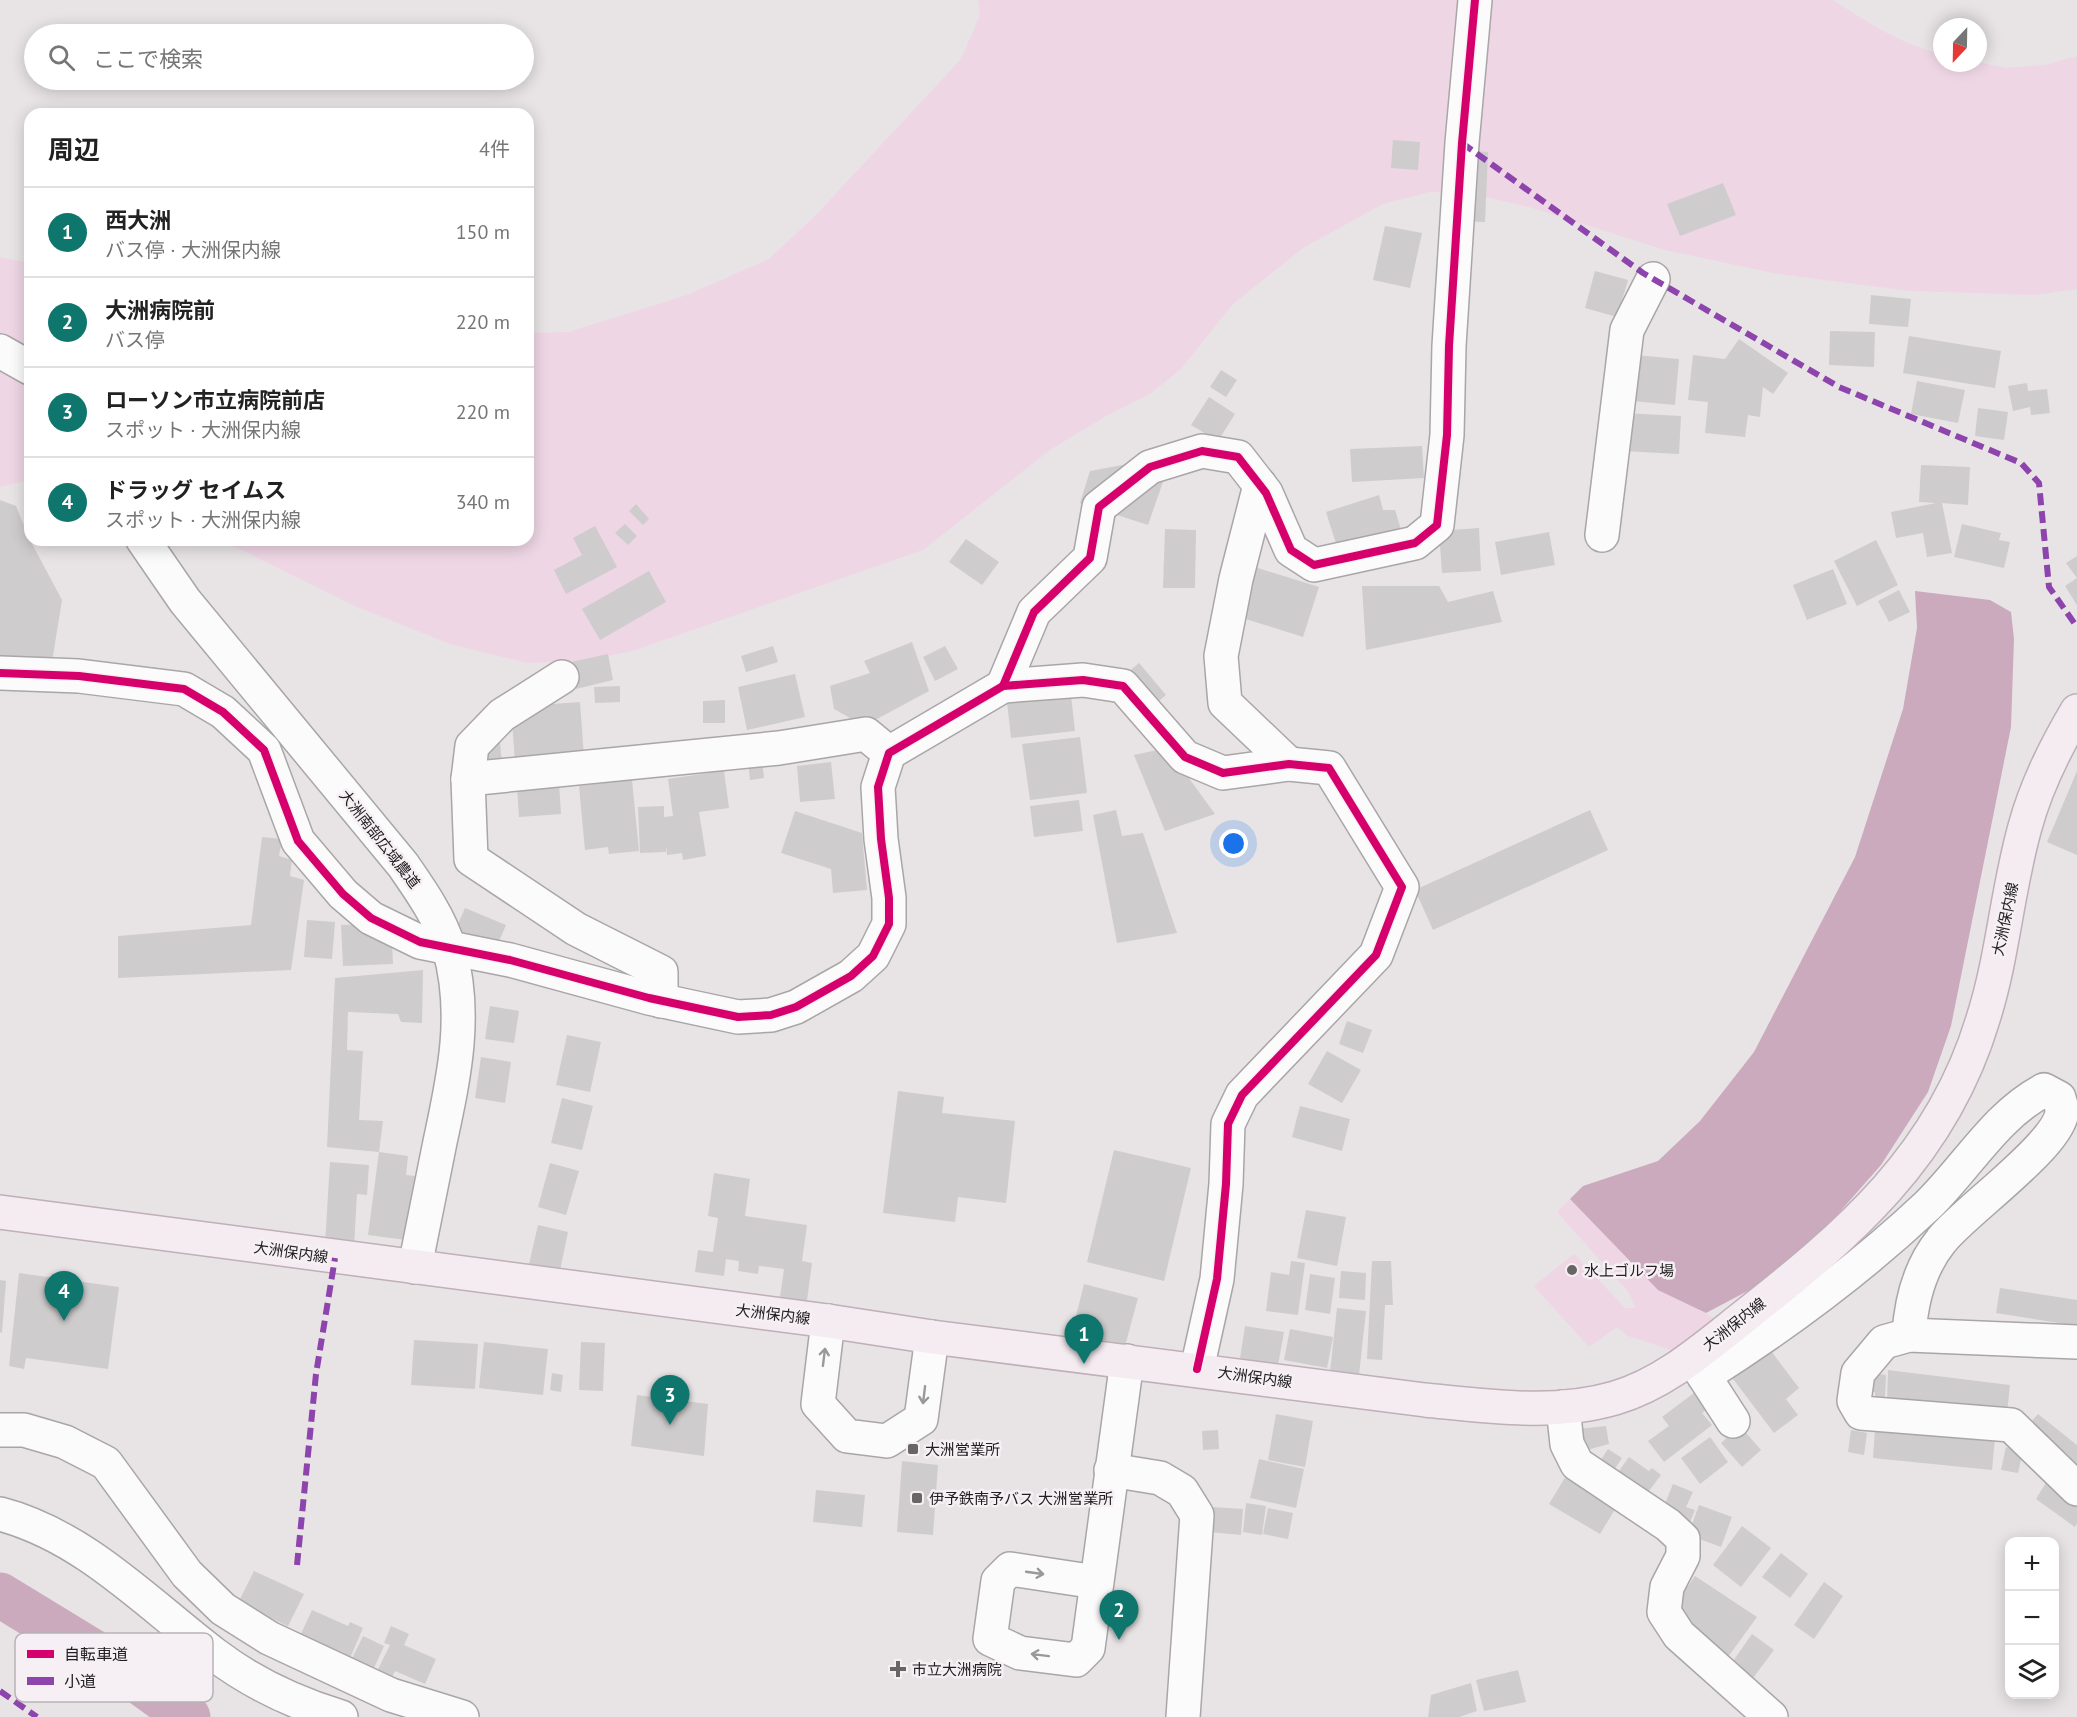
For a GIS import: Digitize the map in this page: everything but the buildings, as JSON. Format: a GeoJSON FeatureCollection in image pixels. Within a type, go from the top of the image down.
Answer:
{"type":"FeatureCollection","features":[{"type":"Feature","properties":{"kind":"main road","name":"大洲保内線"},"geometry":{"type":"LineString","coordinates":[[0,1212],[828,1321],[932,1337],[1425,1400],[1507,1408],[1563,1407],[1615,1398],[1698,1367],[1819,1258],[1878,1201],[1919,1150],[1958,1085],[1984,1019],[2025,826],[2051,755],[2077,711]]}},
{"type":"Feature","properties":{"kind":"street"},"geometry":{"type":"LineString","coordinates":[[1003,686],[1034,612],[1090,558],[1099,507],[1150,466],[1202,451],[1238,457],[1260,485],[1291,550],[1314,565],[1414,543],[1437,525],[1447,435],[1449,346],[1462,143],[1475,0]]}},
{"type":"Feature","properties":{"kind":"street"},"geometry":{"type":"LineString","coordinates":[[1602,535],[1627,330],[1653,279]]}},
{"type":"Feature","properties":{"kind":"street"},"geometry":{"type":"LineString","coordinates":[[0,351],[24,365]]}},
{"type":"Feature","properties":{"kind":"street"},"geometry":{"type":"LineString","coordinates":[[1260,485],[1236,579],[1221,656],[1226,703],[1289,764]]}},
{"type":"Feature","properties":{"kind":"street","name":"大洲南部広域農道"},"geometry":{"type":"LineString","coordinates":[[147,546],[185,601],[403,865],[433,909],[449,947],[458,990],[459,1025],[454,1075],[415,1267]]}},
{"type":"Feature","properties":{"kind":"street"},"geometry":{"type":"LineString","coordinates":[[0,673],[79,676],[184,689],[223,712],[264,750],[298,841],[343,894],[371,918],[420,942],[510,960],[661,1001],[738,1017],[771,1015],[796,1007],[842,981],[873,956],[889,924],[889,898],[881,839],[878,787],[889,753],[1003,686],[1083,680],[1123,686],[1185,757],[1223,773],[1289,764],[1329,768],[1402,888],[1376,955],[1242,1095],[1228,1124],[1226,1184],[1217,1279],[1197,1370]]}},
{"type":"Feature","properties":{"kind":"street"},"geometry":{"type":"LineString","coordinates":[[562,677],[502,716],[472,746],[468,779],[471,859],[576,929],[661,972],[661,1001]]}},
{"type":"Feature","properties":{"kind":"street"},"geometry":{"type":"LineString","coordinates":[[468,779],[779,748],[866,734],[889,753]]}},
{"type":"Feature","properties":{"kind":"street"},"geometry":{"type":"LineString","coordinates":[[1733,1421],[1698,1367],[1805,1307],[1890,1239],[1930,1203],[2021,1102],[2044,1089],[2060,1098],[2062,1113],[2055,1127],[2029,1159],[1941,1240],[1927,1263],[1911,1305],[1909,1335]]}},
{"type":"Feature","properties":{"kind":"street"},"geometry":{"type":"LineString","coordinates":[[828,1321],[818,1404],[846,1436],[887,1441],[921,1419],[932,1337]]}},
{"type":"Feature","properties":{"kind":"street"},"geometry":{"type":"LineString","coordinates":[[2077,1342],[1909,1335],[1884,1342],[1858,1372],[1854,1401],[1861,1413],[2011,1425],[2077,1489]]}},
{"type":"Feature","properties":{"kind":"street"},"geometry":{"type":"LineString","coordinates":[[1096,1582],[1127,1361]]}},
{"type":"Feature","properties":{"kind":"street"},"geometry":{"type":"LineString","coordinates":[[1563,1407],[1567,1444],[1577,1464],[1668,1525],[1683,1539],[1683,1556],[1667,1587],[1664,1612],[1678,1635],[1771,1717]]}},
{"type":"Feature","properties":{"kind":"street"},"geometry":{"type":"LineString","coordinates":[[0,1430],[24,1430],[65,1442],[106,1463],[187,1574],[222,1609],[269,1638],[391,1695],[462,1717]]}},
{"type":"Feature","properties":{"kind":"street"},"geometry":{"type":"LineString","coordinates":[[1111,1470],[1160,1478],[1182,1491],[1197,1515],[1183,1717]]}},
{"type":"Feature","properties":{"kind":"street"},"geometry":{"type":"LineString","coordinates":[[0,1514],[69,1544],[126,1583],[188,1633]]}},
{"type":"Feature","properties":{"kind":"street"},"geometry":{"type":"LineString","coordinates":[[213,1653],[261,1686],[341,1717]]}},
{"type":"Feature","properties":{"kind":"shaded area"},"geometry":{"type":"Polygon","coordinates":[[[978,0],[1833,0],[1899,39],[1933,52],[1933,72],[1987,72],[1987,64],[2005,68],[2045,65],[2077,56],[2077,289],[2036,295],[1910,291],[1778,274],[1665,250],[1529,207],[1471,194],[1431,192],[1383,204],[1303,248],[1233,304],[1181,369],[1150,394],[1106,416],[1050,450],[923,550],[632,651],[580,661],[527,663],[450,644],[355,606],[233,546],[534,546],[534,333],[568,332],[687,295],[769,259],[815,216],[961,59],[980,15],[978,0]]]}},
{"type":"Feature","properties":{"kind":"shaded area"},"geometry":{"type":"Polygon","coordinates":[[[0,257],[24,262],[24,481],[0,487],[0,257]]]}},
{"type":"Feature","properties":{"kind":"shaded area"},"geometry":{"type":"Polygon","coordinates":[[[1915,591],[1990,600],[2011,612],[2014,639],[2011,727],[1951,1026],[1928,1092],[1881,1165],[1830,1223],[1759,1285],[1706,1313],[1658,1290],[1570,1199],[1583,1186],[1658,1161],[1700,1121],[1754,1052],[1855,857],[1903,709],[1917,628],[1915,591]]]}},
{"type":"Feature","properties":{"kind":"shaded area","name":"水上ゴルフ場"},"geometry":{"type":"Polygon","coordinates":[[[1570,1199],[1658,1289],[1722,1322],[1681,1353],[1628,1336],[1617,1327],[1589,1347],[1534,1286],[1574,1254],[1625,1308],[1636,1308],[1627,1290],[1557,1212],[1570,1199]]]}},
{"type":"Feature","properties":{"kind":"waterway"},"geometry":{"type":"LineString","coordinates":[[0,1595],[62,1633]]}},
{"type":"Feature","properties":{"kind":"waterway"},"geometry":{"type":"LineString","coordinates":[[167,1702],[188,1717]]}},
{"type":"Feature","properties":{"kind":"marked path"},"geometry":{"type":"LineString","coordinates":[[1462,143],[1643,273],[1839,387],[2021,463],[2039,483],[2049,587],[2077,627]]}},
{"type":"Feature","properties":{"kind":"marked path"},"geometry":{"type":"LineString","coordinates":[[297,1565],[316,1374],[335,1258]]}},
{"type":"Feature","properties":{"kind":"marked path"},"geometry":{"type":"LineString","coordinates":[[0,1691],[15,1702]]}},
{"type":"Feature","properties":{"kind":"marked path"},"geometry":{"type":"LineString","coordinates":[[16,1702],[37,1717]]}},
{"type":"Feature","properties":{"kind":"cycle path"},"geometry":{"type":"LineString","coordinates":[[1003,686],[1034,612],[1090,558],[1099,507],[1150,467],[1202,451],[1238,457],[1266,493],[1291,550],[1314,565],[1415,543],[1437,525],[1447,435],[1449,346],[1462,143],[1475,0]]}},
{"type":"Feature","properties":{"kind":"cycle path"},"geometry":{"type":"LineString","coordinates":[[0,673],[79,676],[184,689],[223,712],[264,750],[298,841],[343,894],[371,918],[420,942],[510,960],[649,998],[738,1017],[771,1015],[796,1007],[851,976],[873,956],[889,924],[889,898],[881,839],[878,787],[889,753],[1003,686],[1083,680],[1123,686],[1185,757],[1223,773],[1289,764],[1329,768],[1402,887],[1376,955],[1242,1095],[1228,1124],[1226,1184],[1217,1279],[1197,1369]]}},
{"type":"Feature","properties":{"kind":"place","name":"水上ゴルフ場"},"geometry":{"type":"Point","coordinates":[1572,1270]}},
{"type":"Feature","properties":{"kind":"place","name":"ドラッグ セイムス"},"geometry":{"type":"Point","coordinates":[64,1321]}},
{"type":"Feature","properties":{"kind":"place","name":"西大洲"},"geometry":{"type":"Point","coordinates":[1084,1364]}},
{"type":"Feature","properties":{"kind":"place","name":"ローソン市立病院前店"},"geometry":{"type":"Point","coordinates":[670,1425]}},
{"type":"Feature","properties":{"kind":"place","name":"大洲営業所"},"geometry":{"type":"Point","coordinates":[913,1449]}},
{"type":"Feature","properties":{"kind":"place","name":"伊予鉄南予バス 大洲営業所"},"geometry":{"type":"Point","coordinates":[917,1498]}},
{"type":"Feature","properties":{"kind":"place","name":"大洲病院前"},"geometry":{"type":"Point","coordinates":[1119,1640]}},
{"type":"Feature","properties":{"kind":"place","name":"市立大洲病院"},"geometry":{"type":"Point","coordinates":[898,1669]}}]}
